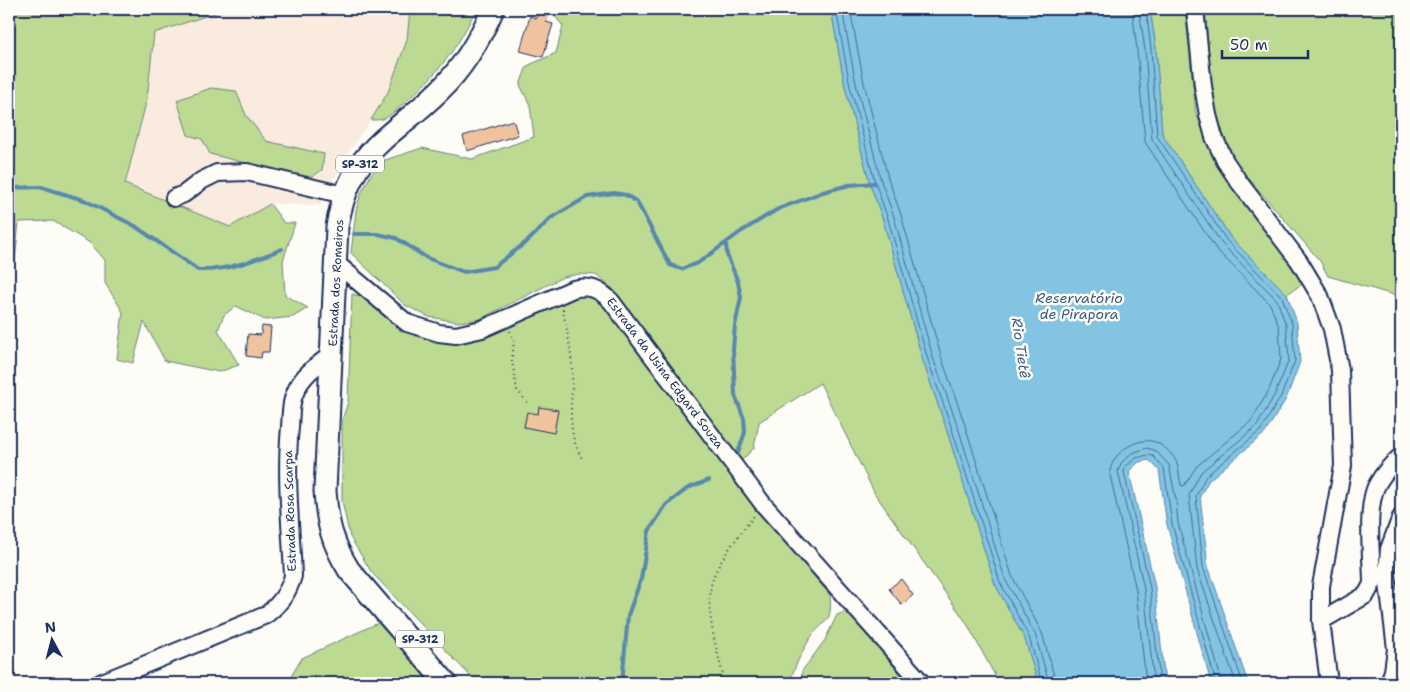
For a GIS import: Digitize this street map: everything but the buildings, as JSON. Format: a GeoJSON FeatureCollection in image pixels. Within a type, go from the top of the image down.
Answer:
{"type":"FeatureCollection","features":[{"type":"Feature","properties":{"kind":"main road","name":"Estrada dos Romeiros"},"geometry":{"type":"LineString","coordinates":[[446,683],[349,570],[337,551],[330,532],[325,491],[337,227],[344,195],[362,161],[378,143],[440,91],[454,75],[470,53],[493,9]]}},
{"type":"Feature","properties":{"kind":"main road","name":"Estrada dos Romeiros"},"geometry":{"type":"LineString","coordinates":[[374,599],[426,644],[462,683]]}},
{"type":"Feature","properties":{"kind":"lane"},"geometry":{"type":"LineString","coordinates":[[1195,9],[1203,86],[1214,137],[1239,182],[1299,262],[1320,296],[1332,329],[1340,370],[1343,466],[1321,586],[1321,621],[1329,683]]}},
{"type":"Feature","properties":{"kind":"lane"},"geometry":{"type":"LineString","coordinates":[[174,198],[184,194],[201,181],[217,173],[247,172],[344,195]]}},
{"type":"Feature","properties":{"kind":"lane","name":"Estrada da Usina Edgard Souza"},"geometry":{"type":"LineString","coordinates":[[336,263],[407,323],[439,333],[456,335],[482,329],[560,294],[584,286],[602,292],[612,301],[763,504],[922,683]]}},
{"type":"Feature","properties":{"kind":"lane","name":"Estrada Rosa Scarpa"},"geometry":{"type":"LineString","coordinates":[[100,683],[266,615],[283,598],[293,576],[288,486],[288,445],[294,393],[303,379],[316,365],[331,355]]}},
{"type":"Feature","properties":{"kind":"lane"},"geometry":{"type":"LineString","coordinates":[[1321,621],[1366,595],[1372,584],[1371,503],[1377,484],[1387,469],[1401,456]]}},
{"type":"Feature","properties":{"kind":"lane"},"geometry":{"type":"LineString","coordinates":[[1389,683],[1393,672],[1396,649],[1387,575],[1389,549],[1401,517]]}},
{"type":"Feature","properties":{"kind":"path"},"geometry":{"type":"LineString","coordinates":[[560,294],[572,366],[571,430],[576,449],[582,458]]}},
{"type":"Feature","properties":{"kind":"path"},"geometry":{"type":"LineString","coordinates":[[505,319],[514,341],[512,361],[517,390],[527,402]]}},
{"type":"Feature","properties":{"kind":"path"},"geometry":{"type":"LineString","coordinates":[[725,683],[711,620],[710,595],[714,575],[729,549],[763,504]]}},
{"type":"Feature","properties":{"kind":"shaded area"},"geometry":{"type":"Polygon","coordinates":[[[227,9],[410,9],[407,40],[388,92],[349,151],[320,205],[270,204],[230,227],[125,184],[147,99],[153,33],[227,9]]]}},
{"type":"Feature","properties":{"kind":"green space"},"geometry":{"type":"Polygon","coordinates":[[[9,9],[227,9],[154,33],[147,99],[125,184],[230,227],[270,204],[284,223],[295,223],[283,261],[285,295],[308,308],[293,317],[265,320],[236,306],[224,315],[218,330],[239,365],[219,372],[165,361],[144,322],[133,363],[117,359],[123,312],[105,283],[105,260],[90,243],[53,221],[19,222],[15,262],[9,262],[9,9]]]}},
{"type":"Feature","properties":{"kind":"green space"},"geometry":{"type":"Polygon","coordinates":[[[410,9],[476,9],[462,36],[446,60],[427,82],[389,116],[371,120],[388,92],[407,40],[410,9]]]}},
{"type":"Feature","properties":{"kind":"green space"},"geometry":{"type":"Polygon","coordinates":[[[549,9],[831,9],[845,87],[870,184],[883,220],[923,361],[995,584],[1025,639],[1038,683],[999,683],[966,622],[875,494],[820,383],[759,422],[754,448],[740,462],[613,289],[596,275],[579,274],[563,277],[480,319],[459,322],[429,317],[405,305],[351,253],[356,210],[361,193],[372,173],[385,160],[422,148],[472,159],[534,137],[530,105],[520,85],[527,66],[556,53],[563,26],[549,9]]]}},
{"type":"Feature","properties":{"kind":"green space"},"geometry":{"type":"Polygon","coordinates":[[[1150,9],[1185,9],[1196,113],[1222,172],[1304,283],[1287,294],[1231,238],[1162,134],[1156,48],[1150,9]]]}},
{"type":"Feature","properties":{"kind":"green space"},"geometry":{"type":"Polygon","coordinates":[[[1205,9],[1401,9],[1401,297],[1328,276],[1320,261],[1238,166],[1223,138],[1213,104],[1205,9]]]}},
{"type":"Feature","properties":{"kind":"green space"},"geometry":{"type":"Polygon","coordinates":[[[211,88],[236,91],[246,115],[266,141],[324,154],[322,170],[309,179],[210,154],[202,139],[188,135],[177,100],[211,88]]]}},
{"type":"Feature","properties":{"kind":"green space"},"geometry":{"type":"Polygon","coordinates":[[[352,294],[368,298],[457,342],[474,340],[573,295],[593,295],[603,299],[740,489],[830,595],[831,605],[828,618],[809,640],[789,683],[477,683],[372,573],[350,537],[342,501],[342,420],[348,402],[352,294]]]}},
{"type":"Feature","properties":{"kind":"green space"},"geometry":{"type":"Polygon","coordinates":[[[847,611],[908,683],[801,683],[802,671],[825,640],[837,615],[847,611]]]}},
{"type":"Feature","properties":{"kind":"green space"},"geometry":{"type":"Polygon","coordinates":[[[378,623],[433,683],[287,683],[302,658],[378,623]]]}},
{"type":"Feature","properties":{"kind":"water","name":"Reservatório de Pirapora"},"geometry":{"type":"Polygon","coordinates":[[[831,9],[1150,9],[1156,48],[1162,134],[1231,238],[1287,294],[1297,323],[1300,362],[1286,399],[1265,433],[1209,480],[1200,496],[1208,566],[1248,683],[1211,683],[1167,525],[1159,470],[1149,460],[1139,462],[1129,471],[1155,587],[1165,683],[1038,683],[1025,639],[995,584],[923,361],[883,220],[870,184],[845,87],[831,9]]]}},
{"type":"Feature","properties":{"kind":"waterway"},"geometry":{"type":"LineString","coordinates":[[354,234],[378,234],[396,238],[427,258],[464,272],[494,267],[529,240],[551,218],[587,197],[614,193],[626,195],[637,202],[670,265],[682,269],[698,263],[742,231],[778,209],[823,192],[849,185],[875,183]]}},
{"type":"Feature","properties":{"kind":"waterway"},"geometry":{"type":"LineString","coordinates":[[9,188],[41,187],[84,200],[135,226],[198,270],[230,267],[282,249]]}},
{"type":"Feature","properties":{"kind":"waterway"},"geometry":{"type":"LineString","coordinates":[[726,243],[727,255],[738,282],[741,297],[735,326],[733,349],[735,395],[744,419],[745,432],[738,453]]}},
{"type":"Feature","properties":{"kind":"waterway"},"geometry":{"type":"LineString","coordinates":[[622,683],[628,615],[641,579],[649,531],[666,505],[688,488],[709,480]]}},
{"type":"Feature","properties":{"kind":"water label","name":"Rio Tietê"},"geometry":{"type":"Point","coordinates":[1021,348]}}]}
